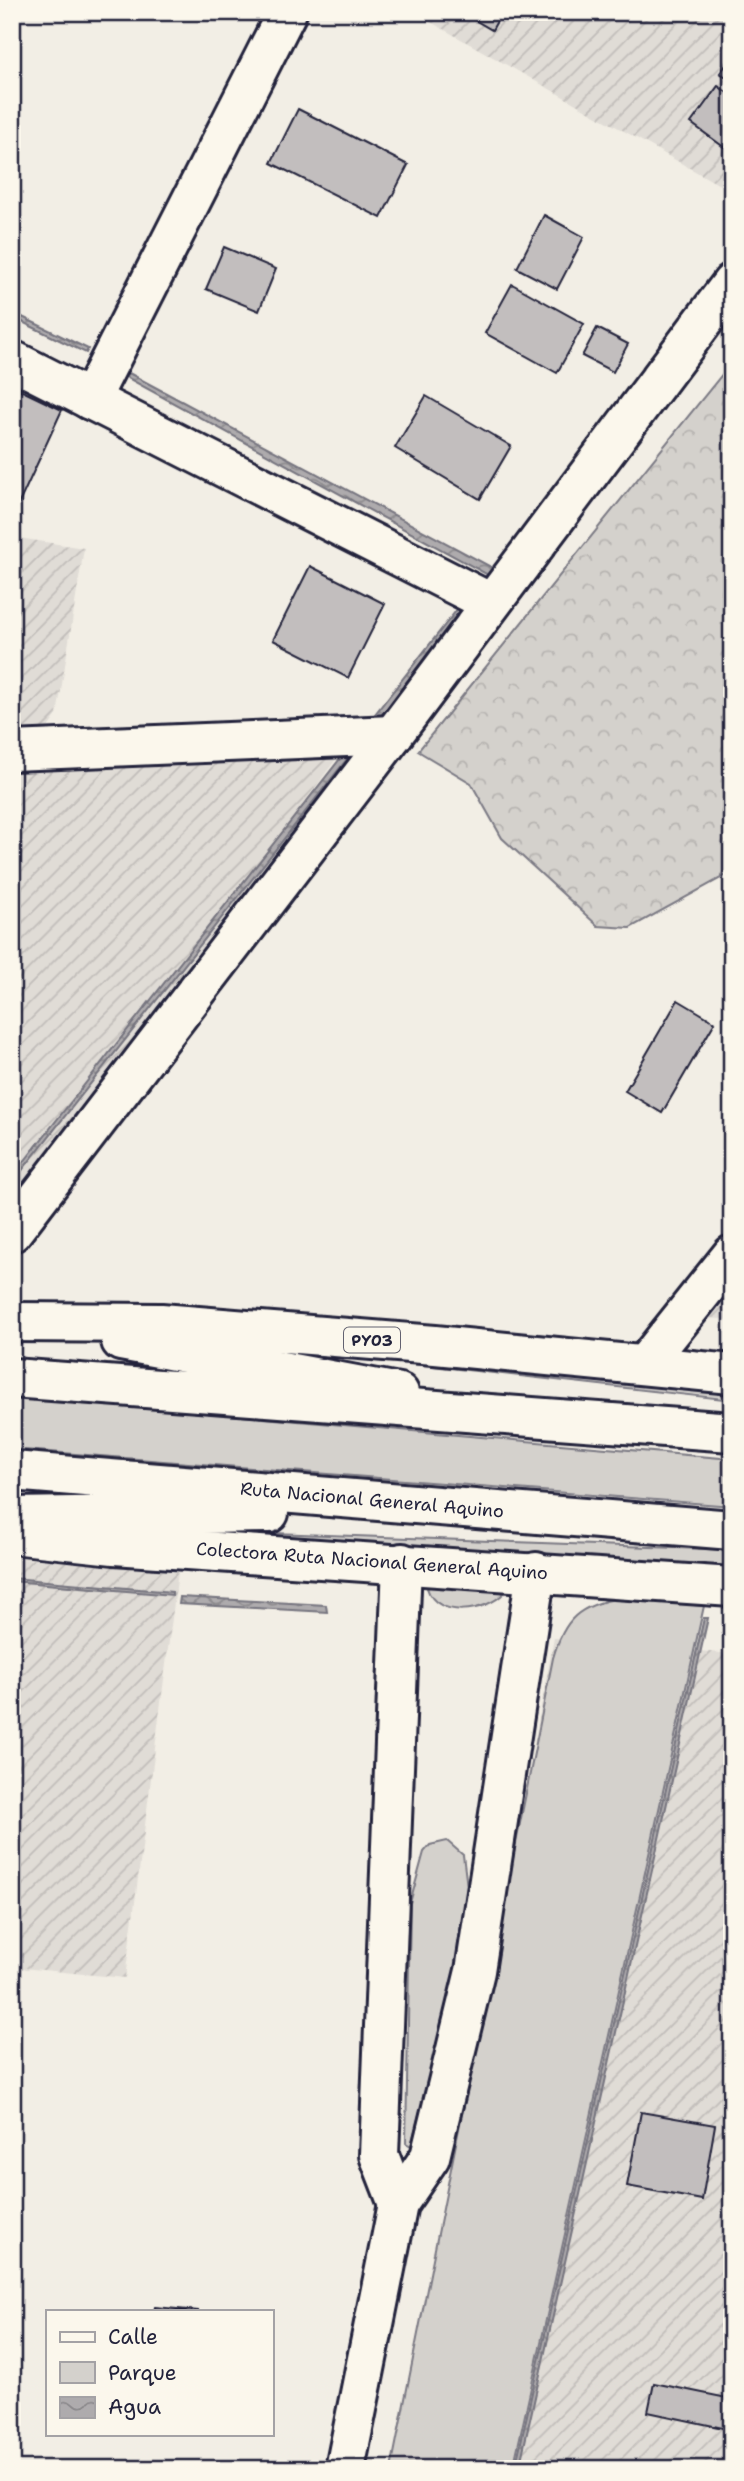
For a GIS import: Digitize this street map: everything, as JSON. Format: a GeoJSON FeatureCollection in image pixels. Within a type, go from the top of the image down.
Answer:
{"type":"FeatureCollection","features":[{"type":"Feature","properties":{"kind":"main road"},"geometry":{"type":"LineString","coordinates":[[90,400],[287,12]]}},
{"type":"Feature","properties":{"kind":"main road"},"geometry":{"type":"LineString","coordinates":[[12,1232],[393,734],[489,602],[732,283]]}},
{"type":"Feature","properties":{"kind":"main road"},"geometry":{"type":"LineString","coordinates":[[12,360],[489,602]]}},
{"type":"Feature","properties":{"kind":"main road"},"geometry":{"type":"LineString","coordinates":[[12,751],[393,734]]}},
{"type":"Feature","properties":{"kind":"main road"},"geometry":{"type":"LineString","coordinates":[[645,1364],[732,1255]]}},
{"type":"Feature","properties":{"kind":"main road"},"geometry":{"type":"LineString","coordinates":[[20,1323],[518,1416]]}},
{"type":"Feature","properties":{"kind":"main road","name":"PY03"},"geometry":{"type":"LineString","coordinates":[[20,1323],[161,1323],[645,1364],[732,1374]]}},
{"type":"Feature","properties":{"kind":"main road"},"geometry":{"type":"LineString","coordinates":[[12,1378],[732,1432]]}},
{"type":"Feature","properties":{"kind":"main road","name":"Ruta Nacional General Aquino"},"geometry":{"type":"LineString","coordinates":[[12,1471],[732,1530]]}},
{"type":"Feature","properties":{"kind":"main road"},"geometry":{"type":"LineString","coordinates":[[12,1517],[498,1510]]}},
{"type":"Feature","properties":{"kind":"main road","name":"Colectora Ruta Nacional General Aquino"},"geometry":{"type":"LineString","coordinates":[[12,1534],[114,1545],[732,1587]]}},
{"type":"Feature","properties":{"kind":"main road"},"geometry":{"type":"LineString","coordinates":[[398,2204],[379,2155],[402,1563]]}},
{"type":"Feature","properties":{"kind":"main road"},"geometry":{"type":"LineString","coordinates":[[345,2469],[398,2204],[430,2157],[475,1971],[536,1572]]}},
{"type":"Feature","properties":{"kind":"shaded area"},"geometry":{"type":"Polygon","coordinates":[[[413,12],[732,12],[732,192],[413,12]]]}},
{"type":"Feature","properties":{"kind":"shaded area"},"geometry":{"type":"Polygon","coordinates":[[[12,537],[84,548],[57,715],[38,742],[348,743],[302,805],[336,804],[12,1215],[12,537]]]}},
{"type":"Feature","properties":{"kind":"shaded area"},"geometry":{"type":"Polygon","coordinates":[[[732,1275],[732,1320],[697,1317],[732,1275]]]}},
{"type":"Feature","properties":{"kind":"shaded area"},"geometry":{"type":"Polygon","coordinates":[[[12,1557],[178,1572],[125,1978],[12,1967],[12,1557]]]}},
{"type":"Feature","properties":{"kind":"shaded area"},"geometry":{"type":"Polygon","coordinates":[[[554,1638],[732,1654],[732,2469],[400,2469],[554,1638]]]}},
{"type":"Feature","properties":{"kind":"green space"},"geometry":{"type":"Polygon","coordinates":[[[732,362],[732,872],[630,928],[598,926],[502,838],[471,783],[418,751],[732,362]]]}},
{"type":"Feature","properties":{"kind":"green space"},"geometry":{"type":"Polygon","coordinates":[[[219,1342],[732,1391],[732,1400],[219,1342]]]}},
{"type":"Feature","properties":{"kind":"green space"},"geometry":{"type":"Polygon","coordinates":[[[12,1396],[732,1459],[732,1506],[12,1449],[12,1396]]]}},
{"type":"Feature","properties":{"kind":"green space"},"geometry":{"type":"Polygon","coordinates":[[[113,1527],[732,1550],[732,1570],[113,1527]]]}},
{"type":"Feature","properties":{"kind":"green space"},"geometry":{"type":"Polygon","coordinates":[[[427,1588],[499,1589],[504,1593],[486,1605],[462,1610],[451,1609],[432,1598],[427,1588]]]}},
{"type":"Feature","properties":{"kind":"green space"},"geometry":{"type":"Polygon","coordinates":[[[620,1598],[704,1606],[513,2469],[391,2469],[553,1658],[562,1633],[575,1616],[594,1605],[620,1598]]]}},
{"type":"Feature","properties":{"kind":"green space"},"geometry":{"type":"Polygon","coordinates":[[[447,1841],[463,1855],[467,1887],[454,1978],[411,2146],[406,2143],[410,1903],[424,1852],[430,1845],[447,1841]]]}},
{"type":"Feature","properties":{"kind":"water"},"geometry":{"type":"Polygon","coordinates":[[[12,312],[88,349],[86,353],[12,317],[12,312]]]}},
{"type":"Feature","properties":{"kind":"water"},"geometry":{"type":"Polygon","coordinates":[[[127,372],[493,568],[488,575],[124,376],[127,372]]]}},
{"type":"Feature","properties":{"kind":"water"},"geometry":{"type":"Polygon","coordinates":[[[459,607],[464,611],[12,1183],[12,1177],[459,607]]]}},
{"type":"Feature","properties":{"kind":"water"},"geometry":{"type":"Polygon","coordinates":[[[12,1578],[172,1592],[172,1595],[12,1581],[12,1578]]]}},
{"type":"Feature","properties":{"kind":"water"},"geometry":{"type":"Polygon","coordinates":[[[180,1597],[326,1605],[327,1612],[179,1604],[180,1597]]]}},
{"type":"Feature","properties":{"kind":"water"},"geometry":{"type":"Polygon","coordinates":[[[704,1618],[708,1618],[519,2469],[515,2469],[704,1618]]]}},
{"type":"Feature","properties":{"kind":"building"},"geometry":{"type":"Polygon","coordinates":[[[461,12],[502,12],[492,30],[461,12]]]}},
{"type":"Feature","properties":{"kind":"building"},"geometry":{"type":"Polygon","coordinates":[[[732,57],[732,81],[720,73],[732,57]]]}},
{"type":"Feature","properties":{"kind":"building"},"geometry":{"type":"Polygon","coordinates":[[[718,86],[732,96],[732,153],[691,123],[718,86]]]}},
{"type":"Feature","properties":{"kind":"building"},"geometry":{"type":"Polygon","coordinates":[[[298,109],[408,165],[381,218],[271,163],[298,109]]]}},
{"type":"Feature","properties":{"kind":"building"},"geometry":{"type":"Polygon","coordinates":[[[544,215],[584,237],[557,289],[517,268],[544,215]]]}},
{"type":"Feature","properties":{"kind":"building"},"geometry":{"type":"Polygon","coordinates":[[[224,247],[276,269],[259,311],[206,289],[224,247]]]}},
{"type":"Feature","properties":{"kind":"building"},"geometry":{"type":"Polygon","coordinates":[[[512,284],[584,324],[557,373],[485,333],[512,284]]]}},
{"type":"Feature","properties":{"kind":"building"},"geometry":{"type":"Polygon","coordinates":[[[597,328],[628,344],[613,372],[582,356],[597,328]]]}},
{"type":"Feature","properties":{"kind":"building"},"geometry":{"type":"Polygon","coordinates":[[[12,386],[62,410],[14,514],[12,514],[12,386]]]}},
{"type":"Feature","properties":{"kind":"building"},"geometry":{"type":"Polygon","coordinates":[[[426,396],[511,446],[480,499],[395,448],[426,396]]]}},
{"type":"Feature","properties":{"kind":"building"},"geometry":{"type":"Polygon","coordinates":[[[310,566],[385,604],[348,678],[273,640],[310,566]]]}},
{"type":"Feature","properties":{"kind":"building"},"geometry":{"type":"Polygon","coordinates":[[[678,1000],[715,1022],[662,1113],[625,1091],[678,1000]]]}},
{"type":"Feature","properties":{"kind":"building"},"geometry":{"type":"Polygon","coordinates":[[[641,2112],[715,2125],[702,2200],[627,2186],[641,2112]]]}},
{"type":"Feature","properties":{"kind":"building"},"geometry":{"type":"Polygon","coordinates":[[[155,2307],[188,2310],[154,2310],[155,2307]]]}},
{"type":"Feature","properties":{"kind":"building"},"geometry":{"type":"Polygon","coordinates":[[[654,2383],[732,2399],[732,2430],[648,2412],[654,2383]]]}}]}
